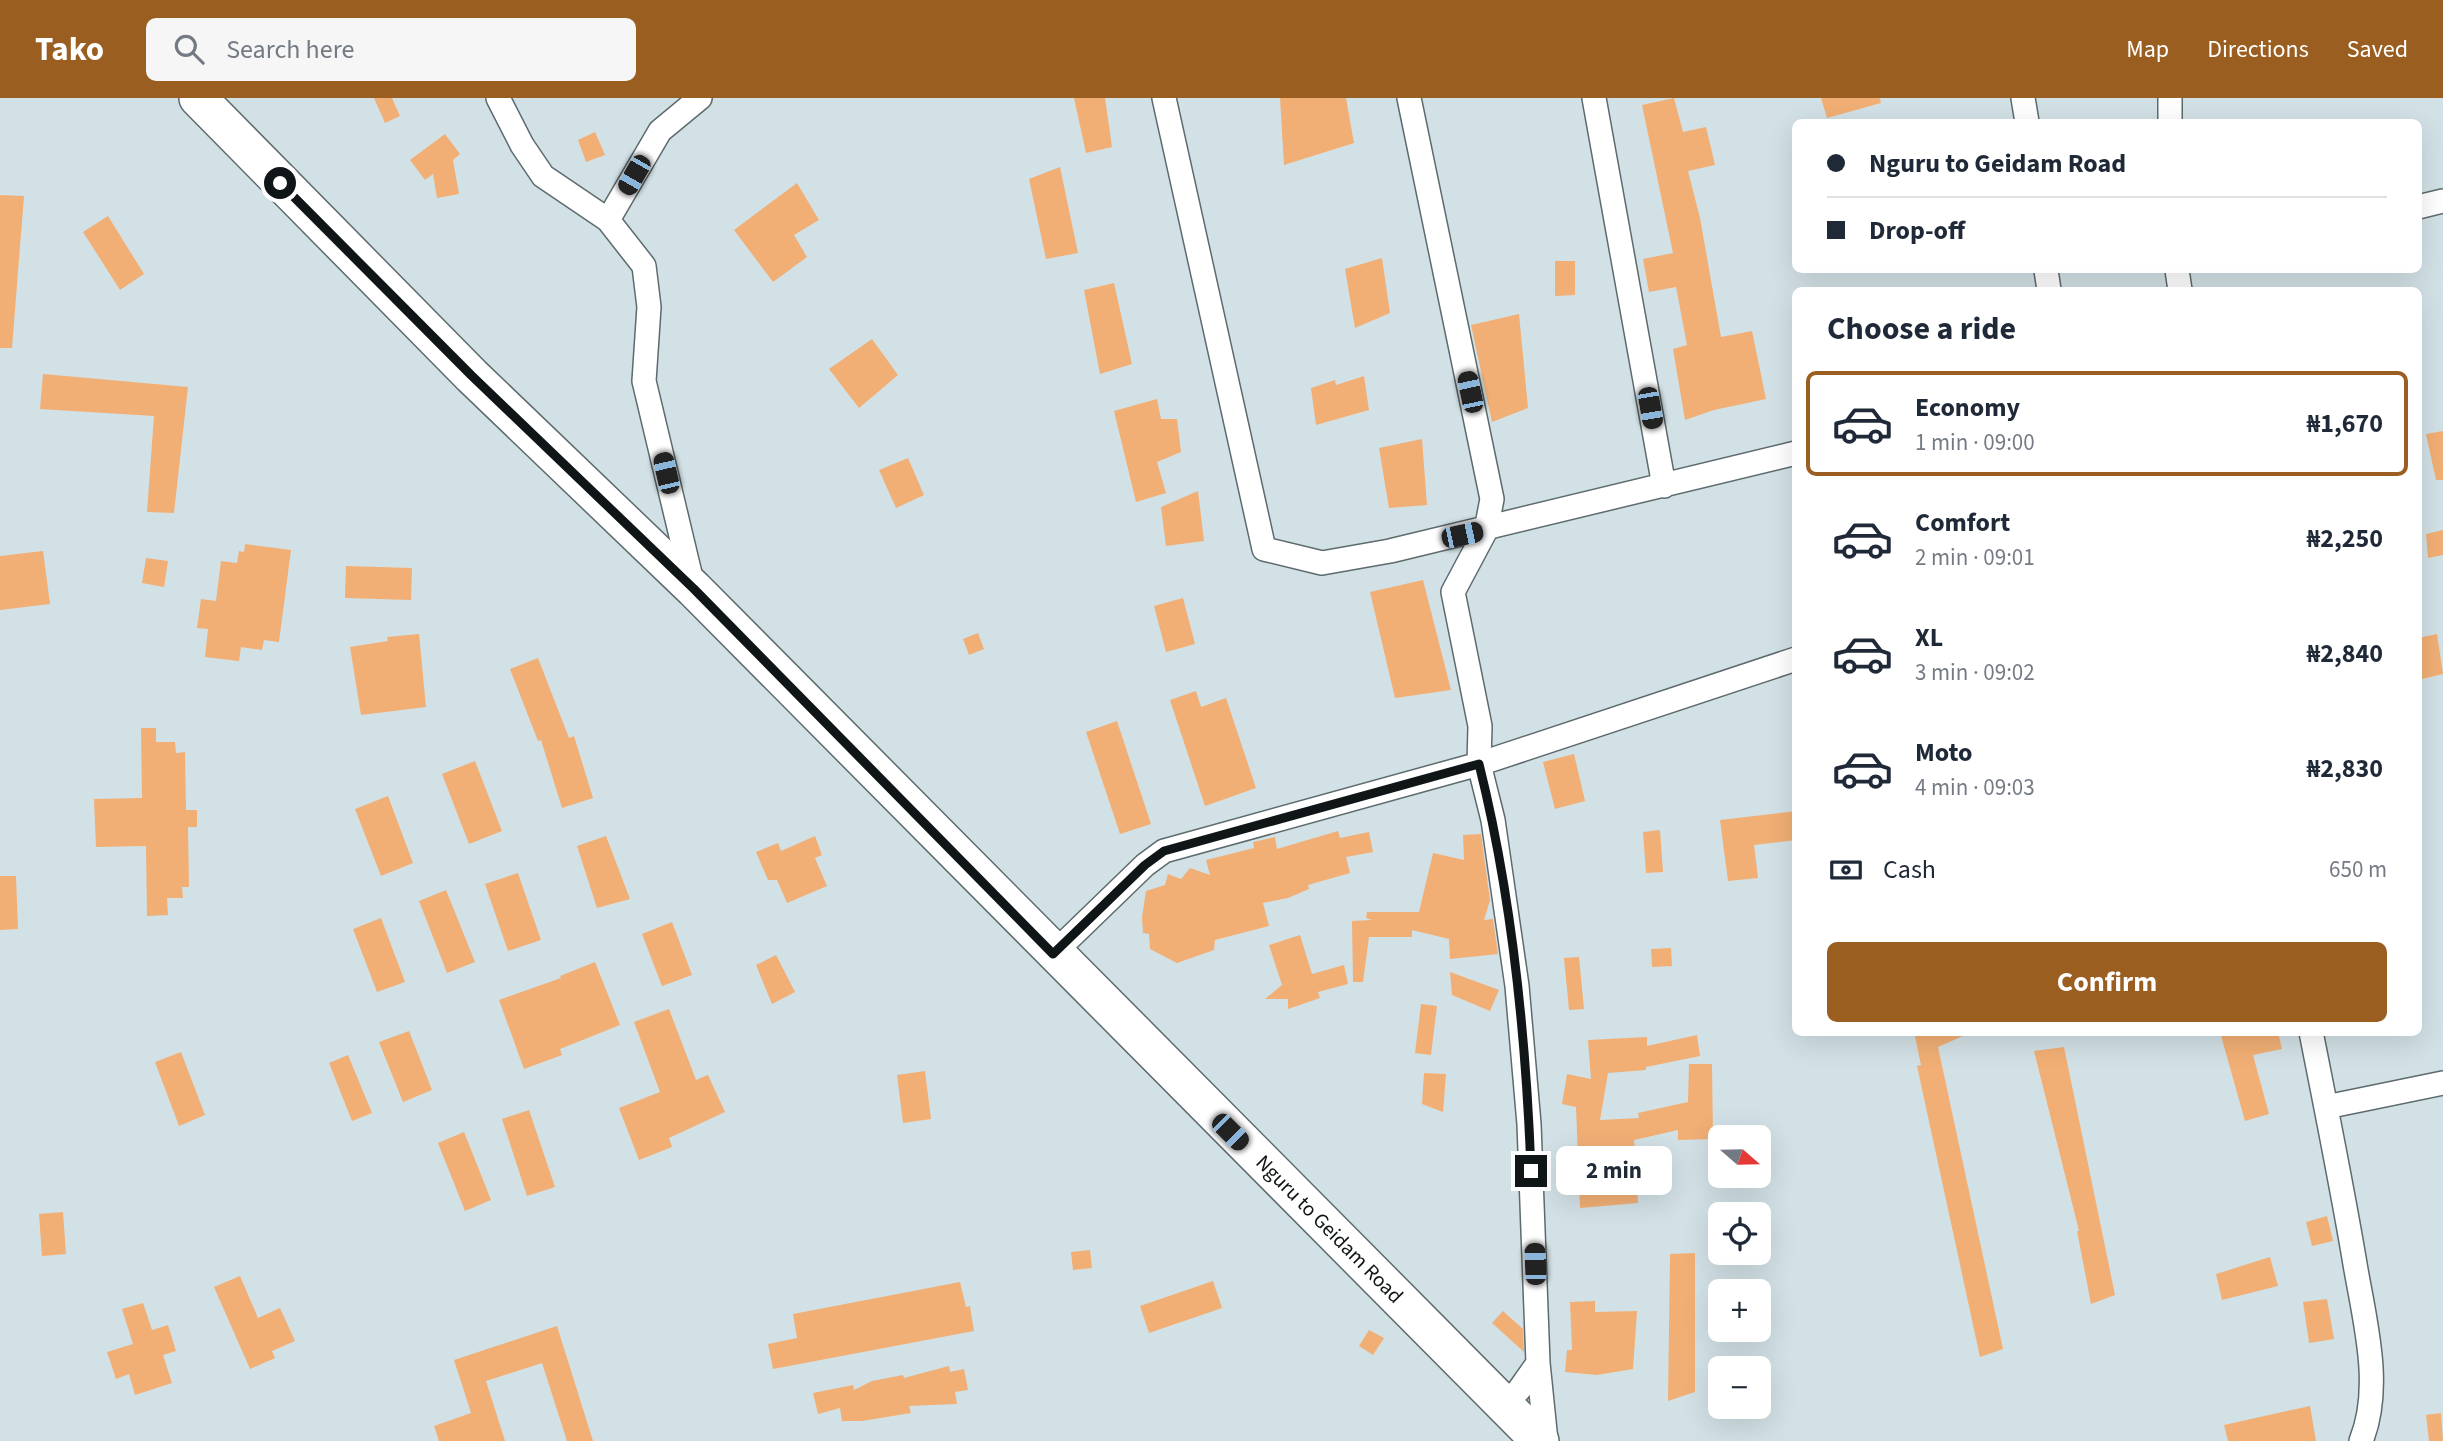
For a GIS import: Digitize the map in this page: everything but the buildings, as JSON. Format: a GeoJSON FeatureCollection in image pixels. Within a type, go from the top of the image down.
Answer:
{"type":"FeatureCollection","features":[{"type":"Feature","properties":{"kind":"main road","name":"Nguru to Geidam Road"},"geometry":{"type":"LineString","coordinates":[[198,98],[472,376],[694,589],[1525,1430]]}},
{"type":"Feature","properties":{"kind":"street"},"geometry":{"type":"LineString","coordinates":[[498,98],[522,145],[543,176],[608,220],[644,267],[649,307],[644,381],[694,589]]}},
{"type":"Feature","properties":{"kind":"street"},"geometry":{"type":"LineString","coordinates":[[608,220],[660,131],[700,98]]}},
{"type":"Feature","properties":{"kind":"street"},"geometry":{"type":"LineString","coordinates":[[1164,98],[1264,549],[1322,563],[1486,530],[1792,454]]}},
{"type":"Feature","properties":{"kind":"street"},"geometry":{"type":"LineString","coordinates":[[1409,98],[1492,499],[1486,530],[1453,592],[1480,726],[1479,764],[1493,820],[1517,986],[1529,1124],[1538,1363],[1525,1430]]}},
{"type":"Feature","properties":{"kind":"street"},"geometry":{"type":"LineString","coordinates":[[1594,98],[1664,486]]}},
{"type":"Feature","properties":{"kind":"street"},"geometry":{"type":"LineString","coordinates":[[2023,98],[2026,119]]}},
{"type":"Feature","properties":{"kind":"street"},"geometry":{"type":"LineString","coordinates":[[2169,98],[2171,119]]}},
{"type":"Feature","properties":{"kind":"street"},"geometry":{"type":"LineString","coordinates":[[2422,206],[2443,201]]}},
{"type":"Feature","properties":{"kind":"street"},"geometry":{"type":"LineString","coordinates":[[1053,954],[1145,865],[1164,851],[1479,764],[1792,660]]}},
{"type":"Feature","properties":{"kind":"street"},"geometry":{"type":"LineString","coordinates":[[2312,1036],[2371,1360],[2368,1424],[2361,1441]]}},
{"type":"Feature","properties":{"kind":"street"},"geometry":{"type":"LineString","coordinates":[[2326,1107],[2443,1083]]}},
{"type":"Feature","properties":{"kind":"street"},"geometry":{"type":"LineString","coordinates":[[1525,1430],[1519,1390],[1538,1363]]}},
{"type":"Feature","properties":{"kind":"route"},"geometry":{"type":"LineString","coordinates":[[280,183],[472,376],[694,589],[1053,954],[1145,865],[1164,851],[1479,764],[1493,820],[1517,986],[1531,1171]]}}]}
